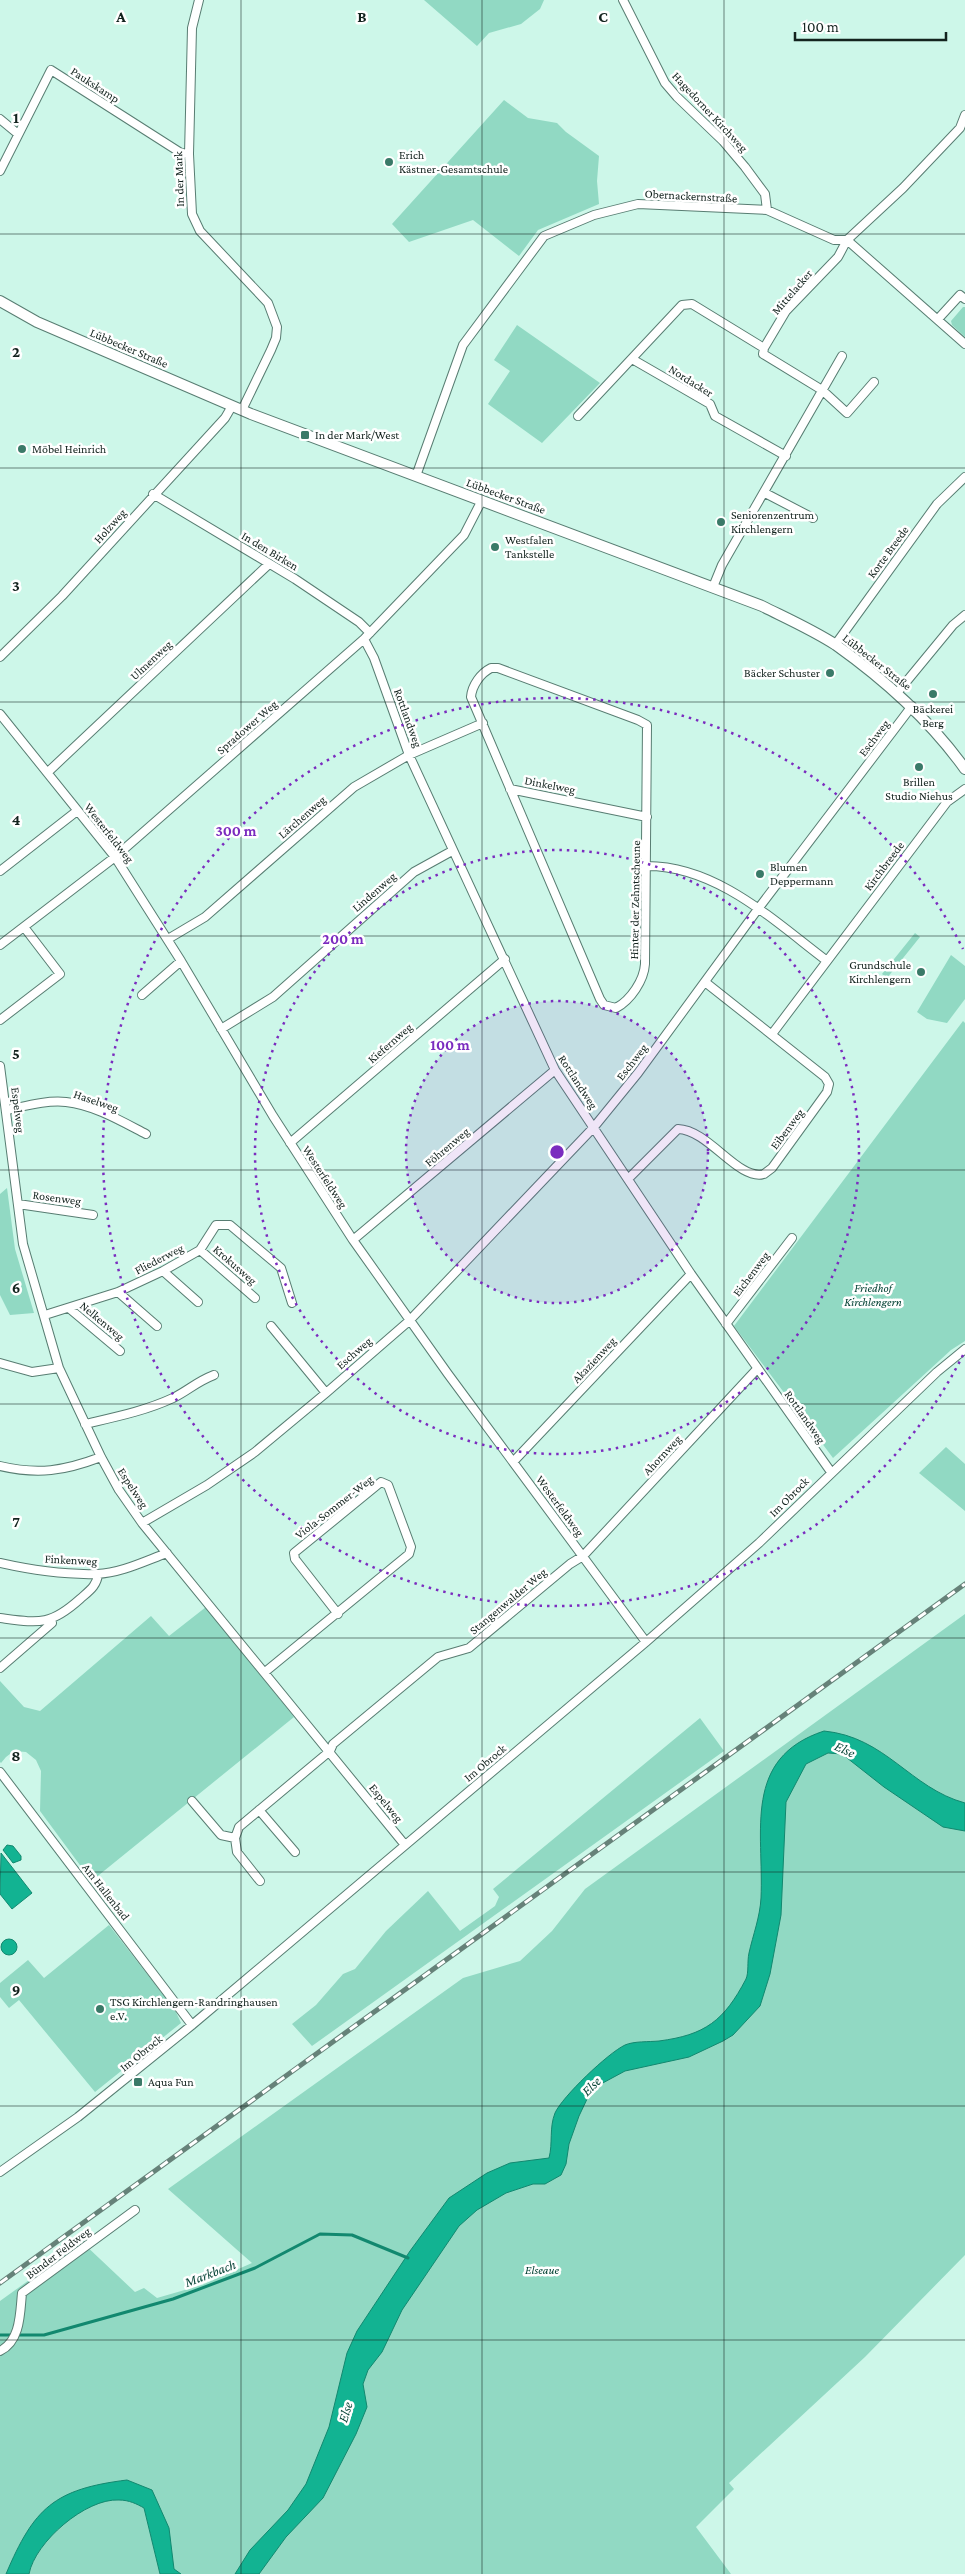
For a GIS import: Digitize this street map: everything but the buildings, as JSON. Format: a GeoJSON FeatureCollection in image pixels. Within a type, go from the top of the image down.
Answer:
{"type":"FeatureCollection","features":[{"type":"Feature","properties":{"kind":"street","name":"In der Mark"},"geometry":{"type":"LineString","coordinates":[[199,0],[192,28],[189,154],[192,214],[200,231],[259,291],[274,316],[276,327],[276,338],[271,350],[237,408]]}},
{"type":"Feature","properties":{"kind":"street","name":"Hagedorner Kirchweg"},"geometry":{"type":"LineString","coordinates":[[623,0],[665,83],[676,97],[723,141],[745,167],[765,194],[767,210]]}},
{"type":"Feature","properties":{"kind":"street","name":"Paukskamp"},"geometry":{"type":"LineString","coordinates":[[0,171],[51,70],[181,153],[189,154]]}},
{"type":"Feature","properties":{"kind":"street"},"geometry":{"type":"LineString","coordinates":[[965,115],[960,128],[903,188],[847,240],[965,344]]}},
{"type":"Feature","properties":{"kind":"street"},"geometry":{"type":"LineString","coordinates":[[0,119],[18,134]]}},
{"type":"Feature","properties":{"kind":"street","name":"Obernackernstraße"},"geometry":{"type":"LineString","coordinates":[[416,476],[463,345],[544,236],[594,215],[638,204],[767,210],[834,240],[847,240]]}},
{"type":"Feature","properties":{"kind":"street","name":"Mittelacker"},"geometry":{"type":"LineString","coordinates":[[764,348],[786,312],[838,257],[847,240]]}},
{"type":"Feature","properties":{"kind":"street"},"geometry":{"type":"LineString","coordinates":[[938,319],[960,295],[965,300]]}},
{"type":"Feature","properties":{"kind":"street","name":"Lübbecker Straße"},"geometry":{"type":"LineString","coordinates":[[0,302],[38,322],[237,408],[762,606],[835,645],[897,693],[912,706],[951,749],[965,769]]}},
{"type":"Feature","properties":{"kind":"street"},"geometry":{"type":"LineString","coordinates":[[578,416],[682,305],[692,304],[764,348],[763,354],[822,390],[847,414],[874,382]]}},
{"type":"Feature","properties":{"kind":"street"},"geometry":{"type":"LineString","coordinates":[[713,587],[722,566],[842,356]]}},
{"type":"Feature","properties":{"kind":"street","name":"Nordacker"},"geometry":{"type":"LineString","coordinates":[[632,358],[710,404],[715,416],[786,456]]}},
{"type":"Feature","properties":{"kind":"street","name":"Holzweg"},"geometry":{"type":"LineString","coordinates":[[0,657],[62,596],[154,494],[225,418],[237,408]]}},
{"type":"Feature","properties":{"kind":"street","name":"Korte Breede"},"geometry":{"type":"LineString","coordinates":[[835,645],[937,504],[965,477]]}},
{"type":"Feature","properties":{"kind":"street"},"geometry":{"type":"LineString","coordinates":[[765,493],[813,518]]}},
{"type":"Feature","properties":{"kind":"street","name":"In den Birken"},"geometry":{"type":"LineString","coordinates":[[154,494],[270,564],[359,622],[370,633]]}},
{"type":"Feature","properties":{"kind":"street","name":"Spradower Weg"},"geometry":{"type":"LineString","coordinates":[[0,945],[115,857],[364,639],[464,535],[482,500]]}},
{"type":"Feature","properties":{"kind":"street","name":"Ulmenweg"},"geometry":{"type":"LineString","coordinates":[[48,772],[270,564]]}},
{"type":"Feature","properties":{"kind":"street"},"geometry":{"type":"LineString","coordinates":[[897,693],[953,625],[965,615]]}},
{"type":"Feature","properties":{"kind":"street","name":"Rottlandweg"},"geometry":{"type":"LineString","coordinates":[[364,639],[374,658],[409,755],[555,1070],[594,1126],[690,1274],[831,1472]]}},
{"type":"Feature","properties":{"kind":"street","name":"Hinter der Zehntscheune"},"geometry":{"type":"LineString","coordinates":[[498,668],[644,722],[648,730],[644,974],[622,1005],[610,1008],[600,999],[482,724],[471,697],[471,691],[486,670],[498,668]]}},
{"type":"Feature","properties":{"kind":"street","name":"Eschweg"},"geometry":{"type":"LineString","coordinates":[[142,1523],[207,1485],[247,1457],[326,1393],[408,1320],[594,1126],[638,1073],[758,909],[912,706]]}},
{"type":"Feature","properties":{"kind":"street","name":"Westerfeldweg"},"geometry":{"type":"LineString","coordinates":[[0,714],[115,857],[181,961],[290,1143],[353,1240],[408,1320],[646,1642]]}},
{"type":"Feature","properties":{"kind":"street","name":"Lärchenweg"},"geometry":{"type":"LineString","coordinates":[[168,940],[205,917],[354,786],[409,755],[482,724]]}},
{"type":"Feature","properties":{"kind":"street","name":"Dinkelweg"},"geometry":{"type":"LineString","coordinates":[[510,789],[647,817]]}},
{"type":"Feature","properties":{"kind":"street","name":"Kirchbreede"},"geometry":{"type":"LineString","coordinates":[[772,1034],[947,802],[965,789]]}},
{"type":"Feature","properties":{"kind":"street"},"geometry":{"type":"LineString","coordinates":[[0,871],[77,811]]}},
{"type":"Feature","properties":{"kind":"street","name":"Lindenweg"},"geometry":{"type":"LineString","coordinates":[[221,1029],[273,996],[414,872],[452,851]]}},
{"type":"Feature","properties":{"kind":"street"},"geometry":{"type":"LineString","coordinates":[[647,866],[667,867],[689,872],[730,892],[758,909],[826,961]]}},
{"type":"Feature","properties":{"kind":"street"},"geometry":{"type":"LineString","coordinates":[[0,1020],[60,974],[24,927]]}},
{"type":"Feature","properties":{"kind":"street","name":"Kiefernweg"},"geometry":{"type":"LineString","coordinates":[[290,1143],[505,959]]}},
{"type":"Feature","properties":{"kind":"street"},"geometry":{"type":"LineString","coordinates":[[142,995],[181,961]]}},
{"type":"Feature","properties":{"kind":"street","name":"Eibenweg"},"geometry":{"type":"LineString","coordinates":[[628,1180],[678,1129],[694,1132],[752,1174],[757,1176],[764,1174],[772,1168],[820,1104],[830,1084],[825,1077],[705,982]]}},
{"type":"Feature","properties":{"kind":"street","name":"Espelweg"},"geometry":{"type":"LineString","coordinates":[[0,1066],[23,1244],[60,1368],[101,1457],[119,1490],[142,1523],[405,1845]]}},
{"type":"Feature","properties":{"kind":"street","name":"Föhrenweg"},"geometry":{"type":"LineString","coordinates":[[353,1240],[555,1070]]}},
{"type":"Feature","properties":{"kind":"street","name":"Haselweg"},"geometry":{"type":"LineString","coordinates":[[7,1110],[38,1103],[66,1102],[103,1112],[146,1134]]}},
{"type":"Feature","properties":{"kind":"street","name":"Rosenweg"},"geometry":{"type":"LineString","coordinates":[[18,1204],[93,1215]]}},
{"type":"Feature","properties":{"kind":"street","name":"Fliederweg"},"geometry":{"type":"LineString","coordinates":[[45,1315],[70,1309],[118,1292],[163,1271],[200,1250],[216,1224],[230,1225],[281,1268],[292,1303]]}},
{"type":"Feature","properties":{"kind":"street","name":"Eichenweg"},"geometry":{"type":"LineString","coordinates":[[726,1324],[792,1238]]}},
{"type":"Feature","properties":{"kind":"street","name":"Krokusweg"},"geometry":{"type":"LineString","coordinates":[[200,1250],[255,1298]]}},
{"type":"Feature","properties":{"kind":"street"},"geometry":{"type":"LineString","coordinates":[[163,1271],[198,1302]]}},
{"type":"Feature","properties":{"kind":"street","name":"Akazienweg"},"geometry":{"type":"LineString","coordinates":[[513,1462],[690,1274]]}},
{"type":"Feature","properties":{"kind":"street"},"geometry":{"type":"LineString","coordinates":[[118,1292],[157,1326]]}},
{"type":"Feature","properties":{"kind":"street","name":"Nelkenweg"},"geometry":{"type":"LineString","coordinates":[[70,1309],[120,1351]]}},
{"type":"Feature","properties":{"kind":"street"},"geometry":{"type":"LineString","coordinates":[[271,1326],[326,1393]]}},
{"type":"Feature","properties":{"kind":"street","name":"Im Obrock"},"geometry":{"type":"LineString","coordinates":[[0,2172],[78,2117],[192,2025],[646,1642],[758,1543],[937,1372],[965,1350]]}},
{"type":"Feature","properties":{"kind":"street"},"geometry":{"type":"LineString","coordinates":[[0,1363],[32,1372],[60,1368]]}},
{"type":"Feature","properties":{"kind":"street","name":"Ahornweg"},"geometry":{"type":"LineString","coordinates":[[583,1556],[758,1369]]}},
{"type":"Feature","properties":{"kind":"street"},"geometry":{"type":"LineString","coordinates":[[85,1424],[141,1411],[175,1397],[196,1381],[214,1375]]}},
{"type":"Feature","properties":{"kind":"street"},"geometry":{"type":"LineString","coordinates":[[0,1466],[38,1473],[77,1466],[101,1457]]}},
{"type":"Feature","properties":{"kind":"street","name":"Viola-Sommer-Weg"},"geometry":{"type":"LineString","coordinates":[[265,1672],[338,1614],[409,1554],[411,1547],[388,1485],[381,1482],[294,1553],[295,1559],[338,1614]]}},
{"type":"Feature","properties":{"kind":"street","name":"Finkenweg"},"geometry":{"type":"LineString","coordinates":[[0,1562],[51,1572],[98,1574],[123,1569],[167,1553]]}},
{"type":"Feature","properties":{"kind":"street","name":"Stangenwalder Weg"},"geometry":{"type":"LineString","coordinates":[[235,1838],[239,1827],[330,1751],[333,1744],[438,1657],[469,1648],[570,1564],[583,1556]]}},
{"type":"Feature","properties":{"kind":"street"},"geometry":{"type":"LineString","coordinates":[[0,1618],[32,1621],[51,1619],[62,1615],[94,1587],[98,1574]]}},
{"type":"Feature","properties":{"kind":"street"},"geometry":{"type":"LineString","coordinates":[[0,1668],[52,1624],[51,1619]]}},
{"type":"Feature","properties":{"kind":"street","name":"Am Hallenbad"},"geometry":{"type":"LineString","coordinates":[[0,1772],[192,2025]]}},
{"type":"Feature","properties":{"kind":"street"},"geometry":{"type":"LineString","coordinates":[[192,1801],[221,1835],[235,1838],[237,1852],[260,1881]]}},
{"type":"Feature","properties":{"kind":"street"},"geometry":{"type":"LineString","coordinates":[[260,1810],[295,1852]]}},
{"type":"Feature","properties":{"kind":"street","name":"Bünder Feldweg"},"geometry":{"type":"LineString","coordinates":[[0,2351],[10,2343],[18,2329],[22,2293],[135,2210]]}},
{"type":"Feature","properties":{"kind":"green space"},"geometry":{"type":"Polygon","coordinates":[[[424,0],[544,0],[540,9],[521,24],[489,33],[477,46],[424,0]]]}},
{"type":"Feature","properties":{"kind":"green space"},"geometry":{"type":"Polygon","coordinates":[[[504,100],[528,118],[557,123],[566,132],[599,156],[597,181],[599,204],[538,230],[519,256],[473,220],[409,242],[392,224],[504,100]]]}},
{"type":"Feature","properties":{"kind":"green space"},"geometry":{"type":"Polygon","coordinates":[[[965,307],[965,337],[952,325],[951,321],[965,307]]]}},
{"type":"Feature","properties":{"kind":"green space"},"geometry":{"type":"Polygon","coordinates":[[[517,325],[600,383],[542,443],[488,404],[510,371],[494,360],[517,325]]]}},
{"type":"Feature","properties":{"kind":"green space"},"geometry":{"type":"Polygon","coordinates":[[[915,933],[920,937],[887,978],[882,974],[915,933]]]}},
{"type":"Feature","properties":{"kind":"green space"},"geometry":{"type":"Polygon","coordinates":[[[951,955],[965,966],[965,999],[947,1023],[927,1019],[917,1012],[951,955]]]}},
{"type":"Feature","properties":{"kind":"green space","name":"Friedhof Kirchlengern"},"geometry":{"type":"Polygon","coordinates":[[[963,1021],[965,1023],[965,1341],[951,1350],[833,1458],[734,1326],[963,1021]]]}},
{"type":"Feature","properties":{"kind":"green space"},"geometry":{"type":"Polygon","coordinates":[[[7,1188],[15,1249],[34,1313],[10,1315],[0,1295],[0,1194],[7,1188]]]}},
{"type":"Feature","properties":{"kind":"green space"},"geometry":{"type":"Polygon","coordinates":[[[946,1447],[965,1464],[965,1511],[919,1473],[946,1447]]]}},
{"type":"Feature","properties":{"kind":"green space"},"geometry":{"type":"Polygon","coordinates":[[[206,1607],[294,1717],[94,1879],[88,1876],[40,1811],[41,1771],[36,1760],[26,1752],[14,1751],[0,1762],[0,1681],[24,1707],[40,1711],[151,1616],[169,1636],[206,1607]]]}},
{"type":"Feature","properties":{"kind":"green space","name":"Elseaue"},"geometry":{"type":"Polygon","coordinates":[[[965,1614],[965,2255],[865,2357],[729,2483],[734,2489],[696,2527],[731,2574],[169,2574],[155,2519],[133,2492],[66,2509],[18,2574],[0,2574],[0,2301],[82,2242],[135,2292],[144,2288],[157,2298],[202,2285],[252,2263],[168,2189],[463,1978],[520,1961],[552,1931],[585,1889],[965,1614]]]}},
{"type":"Feature","properties":{"kind":"green space"},"geometry":{"type":"Polygon","coordinates":[[[700,1718],[724,1751],[312,2046],[292,2024],[316,2005],[343,1974],[355,1969],[386,1931],[428,1891],[460,1931],[495,1906],[499,1897],[493,1889],[700,1718]]]}},
{"type":"Feature","properties":{"kind":"green space","name":"TSG Kirchlengern-Randringhausen e.V."},"geometry":{"type":"Polygon","coordinates":[[[109,1925],[175,2010],[181,2023],[95,2092],[19,2000],[9,2008],[0,1997],[0,1983],[28,1960],[44,1978],[109,1925]]]}},
{"type":"Feature","properties":{"kind":"green space"},"geometry":{"type":"Polygon","coordinates":[[[118,2499],[134,2502],[144,2508],[160,2574],[29,2574],[46,2541],[66,2522],[101,2502],[118,2499]]]}},
{"type":"Feature","properties":{"kind":"water","name":"Else"},"geometry":{"type":"Polygon","coordinates":[[[824,1731],[846,1735],[864,1743],[881,1752],[928,1786],[946,1796],[965,1803],[965,1831],[943,1827],[884,1787],[842,1754],[828,1753],[806,1764],[786,1802],[781,1915],[770,1974],[760,2006],[733,2035],[723,2041],[689,2057],[625,2071],[599,2085],[588,2097],[579,2116],[569,2144],[566,2164],[561,2175],[545,2184],[533,2184],[506,2193],[477,2210],[459,2226],[402,2310],[382,2352],[368,2370],[363,2384],[367,2407],[356,2434],[323,2498],[286,2537],[259,2574],[235,2574],[250,2550],[288,2510],[306,2484],[329,2427],[347,2353],[357,2331],[410,2251],[449,2198],[487,2173],[510,2163],[549,2158],[553,2119],[559,2106],[586,2076],[617,2050],[633,2043],[659,2041],[689,2035],[712,2024],[730,2006],[747,1976],[749,1953],[759,1912],[761,1898],[761,1823],[763,1800],[769,1778],[780,1759],[798,1743],[824,1731]]]}},
{"type":"Feature","properties":{"kind":"water"},"geometry":{"type":"Polygon","coordinates":[[[7,1845],[13,1846],[21,1856],[21,1860],[13,1863],[3,1850],[7,1845]]]}},
{"type":"Feature","properties":{"kind":"water"},"geometry":{"type":"Polygon","coordinates":[[[1,1853],[32,1893],[12,1909],[0,1894],[1,1853]]]}},
{"type":"Feature","properties":{"kind":"water"},"geometry":{"type":"Polygon","coordinates":[[[9,1939],[15,1941],[17,1947],[15,1953],[9,1955],[3,1953],[1,1947],[3,1941],[9,1939]]]}},
{"type":"Feature","properties":{"kind":"water"},"geometry":{"type":"Polygon","coordinates":[[[127,2480],[152,2490],[169,2528],[174,2569],[181,2574],[160,2574],[144,2508],[129,2501],[119,2500],[106,2501],[92,2506],[64,2524],[41,2549],[33,2562],[29,2574],[6,2574],[26,2533],[37,2518],[50,2506],[64,2496],[81,2489],[127,2480]]]}},
{"type":"Feature","properties":{"kind":"waterway","name":"Markbach"},"geometry":{"type":"LineString","coordinates":[[0,2335],[44,2335],[173,2299],[255,2268],[320,2234],[352,2235],[408,2258]]}},
{"type":"Feature","properties":{"kind":"railway"},"geometry":{"type":"LineString","coordinates":[[0,2283],[965,1584]]}},
{"type":"Feature","properties":{"kind":"place","name":"Erich Kästner-Gesamtschule"},"geometry":{"type":"Point","coordinates":[389,162]}},
{"type":"Feature","properties":{"kind":"place","name":"In der Mark/West"},"geometry":{"type":"Point","coordinates":[305,435]}},
{"type":"Feature","properties":{"kind":"place","name":"Möbel Heinrich"},"geometry":{"type":"Point","coordinates":[22,449]}},
{"type":"Feature","properties":{"kind":"place","name":"Seniorenzentrum Kirchlengern"},"geometry":{"type":"Point","coordinates":[721,522]}},
{"type":"Feature","properties":{"kind":"place","name":"Westfalen Tankstelle"},"geometry":{"type":"Point","coordinates":[495,547]}},
{"type":"Feature","properties":{"kind":"place","name":"Bäcker Schuster"},"geometry":{"type":"Point","coordinates":[830,673]}},
{"type":"Feature","properties":{"kind":"place","name":"Bäckerei Berg"},"geometry":{"type":"Point","coordinates":[933,694]}},
{"type":"Feature","properties":{"kind":"place","name":"Brillen Studio Niehus"},"geometry":{"type":"Point","coordinates":[919,767]}},
{"type":"Feature","properties":{"kind":"place","name":"Blumen Deppermann"},"geometry":{"type":"Point","coordinates":[760,874]}},
{"type":"Feature","properties":{"kind":"place","name":"Grundschule Kirchlengern"},"geometry":{"type":"Point","coordinates":[921,972]}},
{"type":"Feature","properties":{"kind":"place","name":"TSG Kirchlengern-Randringhausen e.V."},"geometry":{"type":"Point","coordinates":[100,2009]}},
{"type":"Feature","properties":{"kind":"place","name":"Aqua Fun"},"geometry":{"type":"Point","coordinates":[138,2082]}}]}
